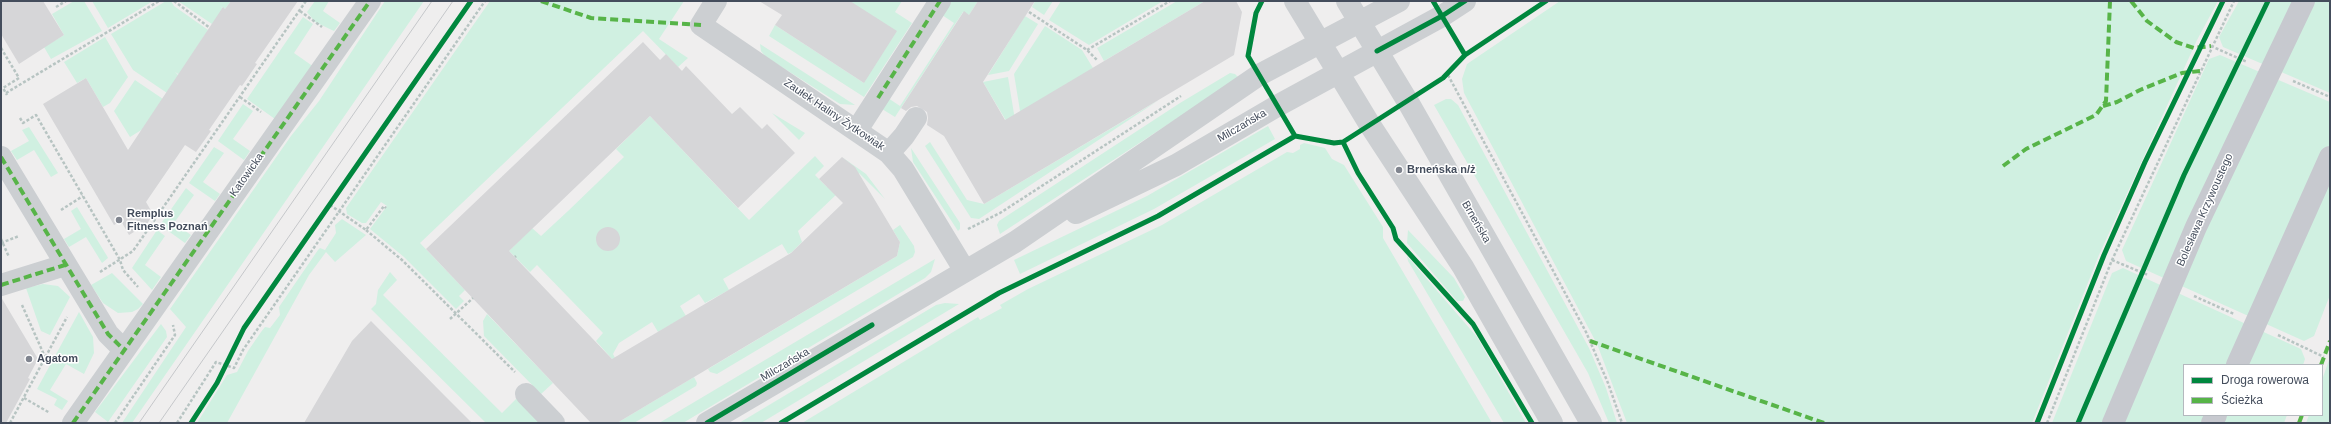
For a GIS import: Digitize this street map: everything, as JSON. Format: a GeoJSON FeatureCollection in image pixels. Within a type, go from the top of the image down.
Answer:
{"type":"FeatureCollection","features":[{"type":"Feature","properties":{"kind":"main road","name":"Bolesława Krzywoustego"},"geometry":{"type":"LineString","coordinates":[[2114,423],[2199,220],[2304,1]]}},
{"type":"Feature","properties":{"kind":"main road"},"geometry":{"type":"LineString","coordinates":[[2237,364],[2330,157]]}},
{"type":"Feature","properties":{"kind":"street","name":"Katowicka"},"geometry":{"type":"LineString","coordinates":[[73,423],[123,349],[370,1]]}},
{"type":"Feature","properties":{"kind":"street","name":"Zaułek Haliny Żytkowiak"},"geometry":{"type":"LineString","coordinates":[[716,1],[701,26],[889,153],[903,169],[965,271]]}},
{"type":"Feature","properties":{"kind":"street"},"geometry":{"type":"LineString","coordinates":[[857,130],[940,1]]}},
{"type":"Feature","properties":{"kind":"street"},"geometry":{"type":"LineString","coordinates":[[1295,1],[1338,72],[1463,267],[1552,423]]}},
{"type":"Feature","properties":{"kind":"street","name":"Brneńska"},"geometry":{"type":"LineString","coordinates":[[1347,1],[1408,102],[1590,423]]}},
{"type":"Feature","properties":{"kind":"street","name":"Milczańska"},"geometry":{"type":"LineString","coordinates":[[707,423],[1015,242],[1258,75],[1399,1]]}},
{"type":"Feature","properties":{"kind":"street","name":"Milczańska"},"geometry":{"type":"LineString","coordinates":[[1015,242],[1176,165],[1271,109],[1442,16],[1465,1]]}},
{"type":"Feature","properties":{"kind":"street"},"geometry":{"type":"LineString","coordinates":[[889,153],[904,136],[916,118]]}},
{"type":"Feature","properties":{"kind":"street"},"geometry":{"type":"LineString","coordinates":[[1,157],[108,334],[123,349]]}},
{"type":"Feature","properties":{"kind":"street"},"geometry":{"type":"LineString","coordinates":[[1,286],[66,265]]}},
{"type":"Feature","properties":{"kind":"street"},"geometry":{"type":"LineString","coordinates":[[523,386],[554,423]]}},
{"type":"Feature","properties":{"kind":"path"},"geometry":{"type":"LineString","coordinates":[[56,7],[66,1]]}},
{"type":"Feature","properties":{"kind":"path"},"geometry":{"type":"LineString","coordinates":[[1,48],[19,78],[3,88],[6,94],[159,1]]}},
{"type":"Feature","properties":{"kind":"path"},"geometry":{"type":"LineString","coordinates":[[174,1],[210,28]]}},
{"type":"Feature","properties":{"kind":"path"},"geometry":{"type":"LineString","coordinates":[[95,275],[120,260],[133,251],[137,246],[306,1]]}},
{"type":"Feature","properties":{"kind":"path"},"geometry":{"type":"LineString","coordinates":[[177,423],[216,362],[234,368],[243,350],[485,1]]}},
{"type":"Feature","properties":{"kind":"path"},"geometry":{"type":"LineString","coordinates":[[1087,50],[1170,1]]}},
{"type":"Feature","properties":{"kind":"path"},"geometry":{"type":"LineString","coordinates":[[2047,423],[2112,260],[2234,1]]}},
{"type":"Feature","properties":{"kind":"path"},"geometry":{"type":"LineString","coordinates":[[1029,12],[1087,50],[1097,60]]}},
{"type":"Feature","properties":{"kind":"path"},"geometry":{"type":"LineString","coordinates":[[1448,75],[1586,332],[1608,383],[1622,423]]}},
{"type":"Feature","properties":{"kind":"path"},"geometry":{"type":"LineString","coordinates":[[946,241],[1000,213],[1183,94]]}},
{"type":"Feature","properties":{"kind":"path"},"geometry":{"type":"LineString","coordinates":[[20,118],[23,123],[36,116],[120,260],[123,270],[142,292]]}},
{"type":"Feature","properties":{"kind":"path"},"geometry":{"type":"LineString","coordinates":[[57,212],[83,196]]}},
{"type":"Feature","properties":{"kind":"path"},"geometry":{"type":"LineString","coordinates":[[325,211],[334,198]]}},
{"type":"Feature","properties":{"kind":"path"},"geometry":{"type":"LineString","coordinates":[[330,205],[366,230],[402,260],[456,314],[523,386]]}},
{"type":"Feature","properties":{"kind":"path"},"geometry":{"type":"LineString","coordinates":[[366,230],[384,206],[386,208]]}},
{"type":"Feature","properties":{"kind":"path"},"geometry":{"type":"LineString","coordinates":[[2,243],[24,232]]}},
{"type":"Feature","properties":{"kind":"path"},"geometry":{"type":"LineString","coordinates":[[1,239],[11,263]]}},
{"type":"Feature","properties":{"kind":"path"},"geometry":{"type":"LineString","coordinates":[[2112,260],[2155,278]]}},
{"type":"Feature","properties":{"kind":"path"},"geometry":{"type":"LineString","coordinates":[[2191,294],[2239,316]]}},
{"type":"Feature","properties":{"kind":"path"},"geometry":{"type":"LineString","coordinates":[[19,298],[45,358]]}},
{"type":"Feature","properties":{"kind":"path"},"geometry":{"type":"LineString","coordinates":[[450,319],[473,298]]}},
{"type":"Feature","properties":{"kind":"path"},"geometry":{"type":"LineString","coordinates":[[10,423],[70,311]]}},
{"type":"Feature","properties":{"kind":"path"},"geometry":{"type":"LineString","coordinates":[[114,423],[174,335],[175,326],[170,321]]}},
{"type":"Feature","properties":{"kind":"path"},"geometry":{"type":"LineString","coordinates":[[2272,332],[2324,357]]}},
{"type":"Feature","properties":{"kind":"path"},"geometry":{"type":"LineString","coordinates":[[222,372],[228,360]]}},
{"type":"Feature","properties":{"kind":"path"},"geometry":{"type":"LineString","coordinates":[[24,398],[51,413]]}},
{"type":"Feature","properties":{"kind":"green space"},"geometry":{"type":"Polygon","coordinates":[[[74,1],[84,1],[102,31],[51,59],[44,47],[64,35],[52,14],[74,1]]]}},
{"type":"Feature","properties":{"kind":"green space"},"geometry":{"type":"Polygon","coordinates":[[[92,1],[153,1],[108,28],[92,1]]]}},
{"type":"Feature","properties":{"kind":"green space"},"geometry":{"type":"Polygon","coordinates":[[[166,1],[171,1],[174,6],[208,30],[180,75],[175,72],[179,76],[167,93],[133,70],[111,34],[166,1]]]}},
{"type":"Feature","properties":{"kind":"green space"},"geometry":{"type":"Polygon","coordinates":[[[178,1],[231,1],[225,9],[220,6],[225,10],[212,24],[178,1]]]}},
{"type":"Feature","properties":{"kind":"green space"},"geometry":{"type":"Polygon","coordinates":[[[315,1],[329,1],[323,11],[340,23],[334,31],[315,22],[307,12],[315,1]]]}},
{"type":"Feature","properties":{"kind":"green space"},"geometry":{"type":"Polygon","coordinates":[[[385,1],[424,1],[132,423],[122,423],[186,327],[170,309],[291,136],[319,101],[385,1]]]}},
{"type":"Feature","properties":{"kind":"green space"},"geometry":{"type":"Polygon","coordinates":[[[490,1],[684,1],[659,39],[688,58],[678,67],[643,31],[420,243],[465,290],[459,296],[464,301],[456,309],[404,257],[370,229],[387,206],[381,202],[366,223],[362,223],[347,214],[346,208],[490,1]]]}},
{"type":"Feature","properties":{"kind":"green space"},"geometry":{"type":"Polygon","coordinates":[[[850,1],[902,1],[895,12],[912,23],[864,97],[769,36],[775,25],[864,83],[850,1]]]}},
{"type":"Feature","properties":{"kind":"green space"},"geometry":{"type":"Polygon","coordinates":[[[951,1],[978,1],[969,15],[963,12],[895,117],[882,109],[888,98],[900,106],[954,23],[942,15],[951,1]]]}},
{"type":"Feature","properties":{"kind":"green space"},"geometry":{"type":"Polygon","coordinates":[[[1035,1],[1053,1],[1044,15],[1032,7],[1035,1]]]}},
{"type":"Feature","properties":{"kind":"green space"},"geometry":{"type":"Polygon","coordinates":[[[1061,1],[1163,1],[1089,45],[1049,20],[1061,1]]]}},
{"type":"Feature","properties":{"kind":"green space"},"geometry":{"type":"Polygon","coordinates":[[[1177,1],[1205,1],[1104,61],[1097,48],[1177,1]]]}},
{"type":"Feature","properties":{"kind":"green space"},"geometry":{"type":"Polygon","coordinates":[[[1560,1],[2218,1],[2197,40],[2099,255],[2032,423],[1627,423],[1597,344],[1464,93],[1462,79],[1467,64],[1560,1]]]}},
{"type":"Feature","properties":{"kind":"green space"},"geometry":{"type":"Polygon","coordinates":[[[2239,1],[2330,1],[2330,93],[2223,47],[2219,37],[2239,1]]]}},
{"type":"Feature","properties":{"kind":"green space"},"geometry":{"type":"Polygon","coordinates":[[[1025,16],[1038,24],[1009,71],[988,75],[1025,16]]]}},
{"type":"Feature","properties":{"kind":"green space"},"geometry":{"type":"Polygon","coordinates":[[[303,17],[313,24],[294,53],[314,67],[275,119],[247,99],[303,17]]]}},
{"type":"Feature","properties":{"kind":"green space"},"geometry":{"type":"Polygon","coordinates":[[[1045,26],[1082,50],[1093,68],[1021,117],[1014,74],[1045,26]]]}},
{"type":"Feature","properties":{"kind":"green space"},"geometry":{"type":"Polygon","coordinates":[[[105,37],[128,77],[110,103],[103,107],[86,78],[77,83],[64,62],[105,37]]]}},
{"type":"Feature","properties":{"kind":"green space"},"geometry":{"type":"Polygon","coordinates":[[[760,44],[855,105],[840,104],[766,57],[761,51],[760,44]]]}},
{"type":"Feature","properties":{"kind":"green space"},"geometry":{"type":"Polygon","coordinates":[[[2220,55],[2330,102],[2330,295],[2314,336],[2304,341],[2126,261],[2122,250],[2209,59],[2220,55]]]}},
{"type":"Feature","properties":{"kind":"green space"},"geometry":{"type":"Polygon","coordinates":[[[1230,73],[1235,74],[1239,78],[1000,234],[997,225],[999,221],[1180,103],[1230,73]]]}},
{"type":"Feature","properties":{"kind":"green space"},"geometry":{"type":"Polygon","coordinates":[[[1008,77],[1015,120],[1008,124],[983,82],[1008,77]]]}},
{"type":"Feature","properties":{"kind":"green space"},"geometry":{"type":"Polygon","coordinates":[[[135,80],[163,99],[143,129],[130,137],[114,111],[135,80]]]}},
{"type":"Feature","properties":{"kind":"green space"},"geometry":{"type":"Polygon","coordinates":[[[1446,99],[1451,99],[1458,105],[1589,348],[1606,388],[1617,423],[1609,423],[1588,373],[1434,105],[1446,99]]]}},
{"type":"Feature","properties":{"kind":"green space"},"geometry":{"type":"Polygon","coordinates":[[[1159,100],[979,219],[971,218],[925,146],[930,142],[967,200],[984,204],[1159,100]]]}},
{"type":"Feature","properties":{"kind":"green space"},"geometry":{"type":"Polygon","coordinates":[[[243,104],[253,111],[233,139],[250,151],[244,160],[218,141],[243,104]]]}},
{"type":"Feature","properties":{"kind":"green space"},"geometry":{"type":"Polygon","coordinates":[[[772,113],[805,133],[799,140],[772,113]]]}},
{"type":"Feature","properties":{"kind":"green space"},"geometry":{"type":"Polygon","coordinates":[[[650,116],[749,220],[815,156],[824,166],[815,175],[827,187],[850,164],[842,157],[866,174],[885,199],[859,173],[798,231],[802,242],[792,252],[788,254],[782,244],[723,279],[729,290],[705,303],[699,294],[680,306],[686,316],[658,332],[652,322],[619,343],[613,354],[615,358],[612,359],[596,341],[603,333],[537,265],[530,272],[509,251],[532,228],[541,236],[568,211],[624,157],[616,149],[650,116]]]}},
{"type":"Feature","properties":{"kind":"green space"},"geometry":{"type":"Polygon","coordinates":[[[1268,126],[1275,139],[1154,209],[1020,274],[1014,260],[1147,196],[1268,126]]]}},
{"type":"Feature","properties":{"kind":"green space"},"geometry":{"type":"Polygon","coordinates":[[[29,127],[58,173],[51,177],[34,150],[17,160],[11,151],[29,141],[22,130],[29,127]]]}},
{"type":"Feature","properties":{"kind":"green space"},"geometry":{"type":"Polygon","coordinates":[[[1304,143],[1325,148],[1332,159],[1344,165],[1383,227],[1383,238],[1492,423],[802,423],[978,317],[980,320],[1002,308],[1000,305],[1028,289],[1162,225],[1287,152],[1293,153],[1300,149],[1300,145],[1304,143]]]}},
{"type":"Feature","properties":{"kind":"green space"},"geometry":{"type":"Polygon","coordinates":[[[214,147],[224,153],[203,182],[220,194],[215,201],[189,183],[214,147]]]}},
{"type":"Feature","properties":{"kind":"green space"},"geometry":{"type":"Polygon","coordinates":[[[911,148],[960,223],[960,229],[958,231],[913,162],[911,148]]]}},
{"type":"Feature","properties":{"kind":"green space"},"geometry":{"type":"Polygon","coordinates":[[[186,188],[194,195],[174,223],[191,235],[185,243],[160,225],[186,188]]]}},
{"type":"Feature","properties":{"kind":"green space"},"geometry":{"type":"Polygon","coordinates":[[[77,207],[108,258],[102,263],[86,237],[69,247],[64,239],[81,229],[71,211],[77,207]]]}},
{"type":"Feature","properties":{"kind":"green space"},"geometry":{"type":"Polygon","coordinates":[[[342,219],[366,235],[335,262],[326,252],[309,275],[227,423],[197,423],[227,375],[237,372],[248,351],[261,332],[265,327],[270,328],[280,315],[279,307],[318,250],[320,248],[325,250],[336,233],[335,225],[342,219]]]}},
{"type":"Feature","properties":{"kind":"green space"},"geometry":{"type":"Polygon","coordinates":[[[900,225],[914,246],[915,252],[913,257],[717,374],[710,372],[708,369],[897,256],[900,242],[893,230],[900,225]]]}},
{"type":"Feature","properties":{"kind":"green space"},"geometry":{"type":"Polygon","coordinates":[[[157,230],[165,236],[145,265],[161,277],[152,290],[132,268],[157,230]]]}},
{"type":"Feature","properties":{"kind":"green space"},"geometry":{"type":"Polygon","coordinates":[[[1408,230],[1454,278],[1465,297],[1463,301],[1457,301],[1407,243],[1408,230]]]}},
{"type":"Feature","properties":{"kind":"green space"},"geometry":{"type":"Polygon","coordinates":[[[1407,256],[1477,337],[1526,423],[1504,423],[1408,261],[1407,256]]]}},
{"type":"Feature","properties":{"kind":"green space"},"geometry":{"type":"Polygon","coordinates":[[[935,259],[931,272],[925,278],[683,423],[659,423],[935,259]]]}},
{"type":"Feature","properties":{"kind":"green space"},"geometry":{"type":"Polygon","coordinates":[[[2123,268],[2301,349],[2305,359],[2303,364],[2183,364],[2183,416],[2287,416],[2284,423],[2052,423],[2112,273],[2123,268]]]}},
{"type":"Feature","properties":{"kind":"green space"},"geometry":{"type":"Polygon","coordinates":[[[390,272],[397,280],[383,295],[502,413],[517,398],[541,423],[486,423],[371,309],[376,304],[378,290],[390,272]]]}},
{"type":"Feature","properties":{"kind":"green space"},"geometry":{"type":"Polygon","coordinates":[[[112,273],[143,304],[138,309],[132,312],[118,313],[103,303],[91,285],[112,273]]]}},
{"type":"Feature","properties":{"kind":"green space"},"geometry":{"type":"Polygon","coordinates":[[[43,284],[58,286],[70,297],[50,335],[41,331],[26,288],[43,284]]]}},
{"type":"Feature","properties":{"kind":"green space"},"geometry":{"type":"Polygon","coordinates":[[[945,303],[959,304],[761,423],[739,423],[936,305],[945,303]]]}},
{"type":"Feature","properties":{"kind":"green space"},"geometry":{"type":"Polygon","coordinates":[[[79,312],[93,337],[94,353],[84,374],[66,364],[50,390],[68,401],[62,410],[54,405],[57,399],[37,389],[79,312]]]}},
{"type":"Feature","properties":{"kind":"green space"},"geometry":{"type":"Polygon","coordinates":[[[487,314],[553,383],[541,394],[484,336],[483,321],[487,314]]]}},
{"type":"Feature","properties":{"kind":"green space"},"geometry":{"type":"Polygon","coordinates":[[[161,324],[166,331],[167,337],[108,422],[95,412],[161,324]]]}},
{"type":"Feature","properties":{"kind":"green space"},"geometry":{"type":"Polygon","coordinates":[[[2330,357],[2330,423],[2306,423],[2309,416],[2323,416],[2323,377],[2330,357]]]}},
{"type":"Feature","properties":{"kind":"green space"},"geometry":{"type":"Polygon","coordinates":[[[694,377],[697,383],[696,386],[634,423],[617,423],[694,377]]]}},
{"type":"Feature","properties":{"kind":"building"},"geometry":{"type":"Polygon","coordinates":[[[1,1],[43,1],[64,35],[19,64],[1,34],[1,1]]]}},
{"type":"Feature","properties":{"kind":"building"},"geometry":{"type":"Polygon","coordinates":[[[231,1],[298,1],[255,63],[257,64],[242,86],[240,85],[209,130],[211,131],[196,152],[185,145],[146,202],[153,214],[147,224],[129,235],[121,221],[114,225],[43,104],[86,78],[128,150],[223,7],[225,9],[231,1]]]}},
{"type":"Feature","properties":{"kind":"building"},"geometry":{"type":"Polygon","coordinates":[[[759,1],[850,1],[897,31],[864,83],[775,25],[782,15],[759,1]]]}},
{"type":"Feature","properties":{"kind":"building"},"geometry":{"type":"Polygon","coordinates":[[[978,1],[1035,1],[983,82],[1005,120],[1205,1],[1236,1],[1242,12],[1234,55],[984,204],[944,136],[927,125],[927,112],[917,106],[911,107],[906,111],[901,108],[964,11],[969,15],[978,1]]]}},
{"type":"Feature","properties":{"kind":"building"},"geometry":{"type":"Polygon","coordinates":[[[643,42],[660,60],[666,54],[682,71],[686,66],[732,114],[740,107],[762,129],[767,124],[795,153],[738,208],[650,116],[509,251],[612,359],[791,253],[843,203],[819,179],[842,157],[855,167],[900,242],[897,256],[617,423],[591,423],[426,249],[643,42]]]}},
{"type":"Feature","properties":{"kind":"building"},"geometry":{"type":"Polygon","coordinates":[[[608,227],[616,231],[620,239],[616,247],[608,251],[600,247],[596,239],[600,231],[608,227]]]}},
{"type":"Feature","properties":{"kind":"building"},"geometry":{"type":"Polygon","coordinates":[[[1,297],[38,359],[28,378],[30,379],[6,423],[1,423],[1,297]]]}},
{"type":"Feature","properties":{"kind":"building"},"geometry":{"type":"Polygon","coordinates":[[[371,321],[472,423],[304,423],[352,341],[371,321]]]}},
{"type":"Feature","properties":{"kind":"tram line"},"geometry":{"type":"LineString","coordinates":[[139,423],[432,1]]}},
{"type":"Feature","properties":{"kind":"tram line"},"geometry":{"type":"LineString","coordinates":[[159,423],[453,1]]}},
{"type":"Feature","properties":{"kind":"marked path"},"geometry":{"type":"LineString","coordinates":[[73,423],[370,1]]}},
{"type":"Feature","properties":{"kind":"marked path"},"geometry":{"type":"LineString","coordinates":[[541,1],[591,18],[701,25]]}},
{"type":"Feature","properties":{"kind":"marked path"},"geometry":{"type":"LineString","coordinates":[[878,98],[940,1]]}},
{"type":"Feature","properties":{"kind":"marked path"},"geometry":{"type":"LineString","coordinates":[[2003,166],[2026,149],[2096,115],[2106,101],[2110,1]]}},
{"type":"Feature","properties":{"kind":"marked path"},"geometry":{"type":"LineString","coordinates":[[2131,1],[2147,21],[2176,42],[2194,48],[2211,46]]}},
{"type":"Feature","properties":{"kind":"marked path"},"geometry":{"type":"LineString","coordinates":[[2103,106],[2117,102],[2140,90],[2182,73],[2200,71]]}},
{"type":"Feature","properties":{"kind":"marked path"},"geometry":{"type":"LineString","coordinates":[[1,157],[108,334],[123,349]]}},
{"type":"Feature","properties":{"kind":"marked path"},"geometry":{"type":"LineString","coordinates":[[1,285],[65,265]]}},
{"type":"Feature","properties":{"kind":"marked path"},"geometry":{"type":"LineString","coordinates":[[1590,341],[1824,423]]}},
{"type":"Feature","properties":{"kind":"marked path"},"geometry":{"type":"LineString","coordinates":[[2321,364],[2330,341]]}},
{"type":"Feature","properties":{"kind":"marked path"},"geometry":{"type":"LineString","coordinates":[[2299,423],[2302,416]]}},
{"type":"Feature","properties":{"kind":"cycle path"},"geometry":{"type":"LineString","coordinates":[[191,423],[217,383],[244,328],[471,1]]}},
{"type":"Feature","properties":{"kind":"cycle path"},"geometry":{"type":"LineString","coordinates":[[1262,1],[1256,13],[1248,56],[1295,136]]}},
{"type":"Feature","properties":{"kind":"cycle path"},"geometry":{"type":"LineString","coordinates":[[1433,1],[1465,55]]}},
{"type":"Feature","properties":{"kind":"cycle path"},"geometry":{"type":"LineString","coordinates":[[1377,51],[1442,16],[1465,1]]}},
{"type":"Feature","properties":{"kind":"cycle path"},"geometry":{"type":"LineString","coordinates":[[781,423],[999,293],[1158,216],[1295,136],[1334,143],[1343,142],[1443,78],[1465,55],[1546,1]]}},
{"type":"Feature","properties":{"kind":"cycle path"},"geometry":{"type":"LineString","coordinates":[[2037,423],[2104,255],[2145,162],[2223,1]]}},
{"type":"Feature","properties":{"kind":"cycle path"},"geometry":{"type":"LineString","coordinates":[[2078,423],[2184,175],[2268,1]]}},
{"type":"Feature","properties":{"kind":"cycle path"},"geometry":{"type":"LineString","coordinates":[[1343,142],[1358,173],[1393,228],[1396,239],[1473,324],[1532,423]]}},
{"type":"Feature","properties":{"kind":"cycle path"},"geometry":{"type":"LineString","coordinates":[[707,423],[872,325]]}},
{"type":"Feature","properties":{"kind":"place","name":"Brneńska n/ż"},"geometry":{"type":"Point","coordinates":[1399,170]}},
{"type":"Feature","properties":{"kind":"place","name":"Remplus Fitness Poznań"},"geometry":{"type":"Point","coordinates":[119,220]}},
{"type":"Feature","properties":{"kind":"place","name":"Agatom"},"geometry":{"type":"Point","coordinates":[29,359]}}]}
